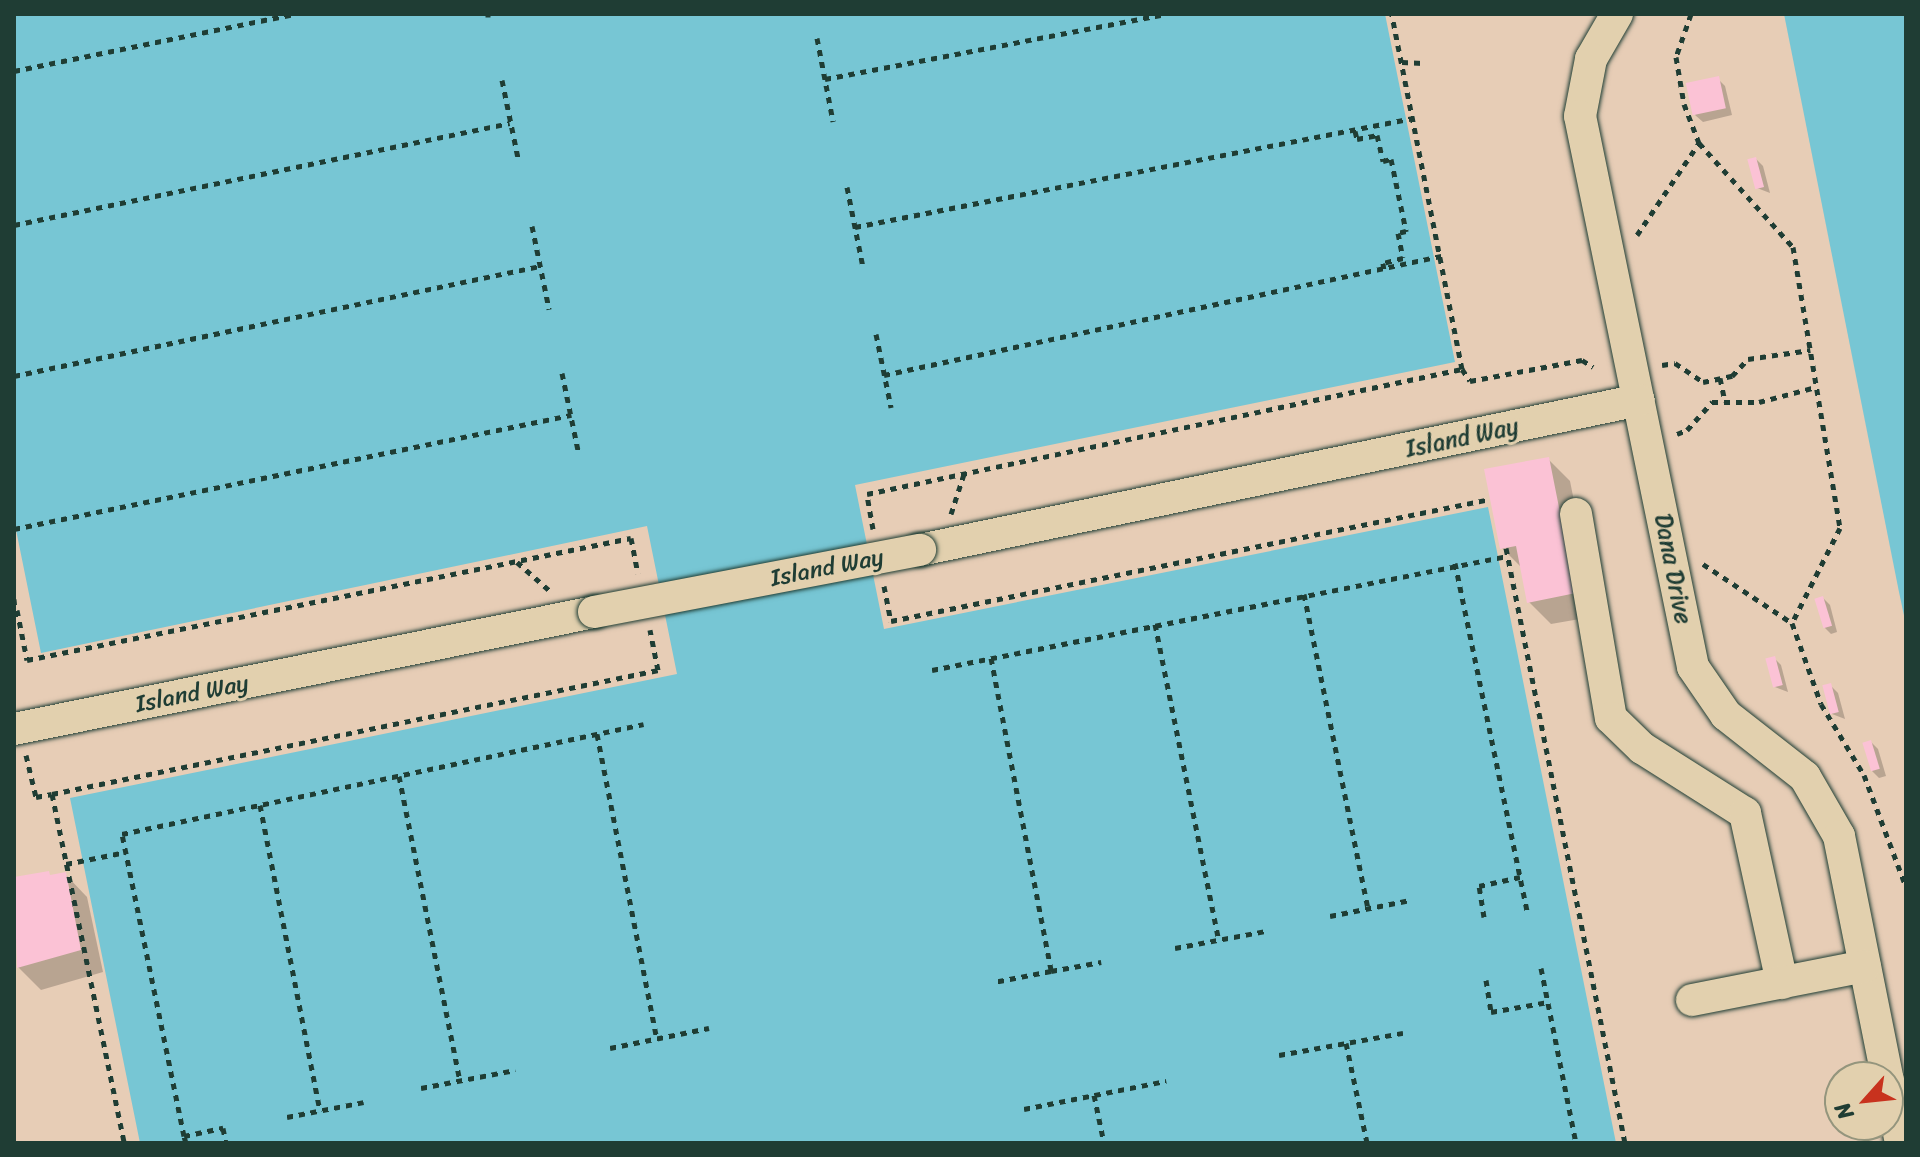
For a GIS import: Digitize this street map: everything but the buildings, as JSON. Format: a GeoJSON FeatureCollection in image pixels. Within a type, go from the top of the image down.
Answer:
{"type":"FeatureCollection","features":[{"type":"Feature","properties":{"kind":"street","name":"Dana Drive"},"geometry":{"type":"LineString","coordinates":[[1617,14],[1591,59],[1580,116],[1650,390],[1693,667],[1726,715],[1805,777],[1839,836],[1884,1061]]}},
{"type":"Feature","properties":{"kind":"street","name":"Island Way"},"geometry":{"type":"LineString","coordinates":[[18,729],[594,612],[920,550],[1650,390]]}},
{"type":"Feature","properties":{"kind":"street"},"geometry":{"type":"LineString","coordinates":[[1576,514],[1611,718],[1642,748],[1745,813],[1782,983]]}},
{"type":"Feature","properties":{"kind":"street"},"geometry":{"type":"LineString","coordinates":[[1692,1000],[1865,966]]}},
{"type":"Feature","properties":{"kind":"path"},"geometry":{"type":"LineString","coordinates":[[14,71],[293,14]]}},
{"type":"Feature","properties":{"kind":"path"},"geometry":{"type":"LineString","coordinates":[[825,79],[1166,14]]}},
{"type":"Feature","properties":{"kind":"path"},"geometry":{"type":"LineString","coordinates":[[1392,14],[1462,369],[1470,381],[1582,360],[1593,367]]}},
{"type":"Feature","properties":{"kind":"path"},"geometry":{"type":"LineString","coordinates":[[1691,14],[1676,57],[1684,104],[1699,143],[1793,247],[1840,528],[1792,623]]}},
{"type":"Feature","properties":{"kind":"path"},"geometry":{"type":"LineString","coordinates":[[817,38],[833,121]]}},
{"type":"Feature","properties":{"kind":"path"},"geometry":{"type":"LineString","coordinates":[[1402,62],[1423,63]]}},
{"type":"Feature","properties":{"kind":"path"},"geometry":{"type":"LineString","coordinates":[[502,80],[518,158]]}},
{"type":"Feature","properties":{"kind":"path"},"geometry":{"type":"LineString","coordinates":[[855,227],[1413,118]]}},
{"type":"Feature","properties":{"kind":"path"},"geometry":{"type":"LineString","coordinates":[[14,225],[510,123]]}},
{"type":"Feature","properties":{"kind":"path"},"geometry":{"type":"LineString","coordinates":[[1355,131],[1357,139],[1377,135],[1383,161],[1391,159],[1406,231],[1398,233],[1403,258],[1383,263],[1384,271]]}},
{"type":"Feature","properties":{"kind":"path"},"geometry":{"type":"LineString","coordinates":[[1633,241],[1699,143]]}},
{"type":"Feature","properties":{"kind":"path"},"geometry":{"type":"LineString","coordinates":[[847,187],[863,267]]}},
{"type":"Feature","properties":{"kind":"path"},"geometry":{"type":"LineString","coordinates":[[532,226],[549,309]]}},
{"type":"Feature","properties":{"kind":"path"},"geometry":{"type":"LineString","coordinates":[[884,375],[1384,271],[1441,256]]}},
{"type":"Feature","properties":{"kind":"path"},"geometry":{"type":"LineString","coordinates":[[14,376],[540,266]]}},
{"type":"Feature","properties":{"kind":"path"},"geometry":{"type":"LineString","coordinates":[[876,334],[891,407]]}},
{"type":"Feature","properties":{"kind":"path"},"geometry":{"type":"LineString","coordinates":[[1657,366],[1675,363],[1703,382],[1732,376],[1748,359],[1810,350]]}},
{"type":"Feature","properties":{"kind":"path"},"geometry":{"type":"LineString","coordinates":[[1650,390],[1657,366],[1655,352]]}},
{"type":"Feature","properties":{"kind":"path"},"geometry":{"type":"LineString","coordinates":[[875,536],[867,494],[1462,369]]}},
{"type":"Feature","properties":{"kind":"path"},"geometry":{"type":"LineString","coordinates":[[562,373],[578,450]]}},
{"type":"Feature","properties":{"kind":"path"},"geometry":{"type":"LineString","coordinates":[[1720,378],[1725,401]]}},
{"type":"Feature","properties":{"kind":"path"},"geometry":{"type":"LineString","coordinates":[[1672,435],[1687,430],[1712,402],[1759,402],[1816,387]]}},
{"type":"Feature","properties":{"kind":"path"},"geometry":{"type":"LineString","coordinates":[[14,529],[571,415]]}},
{"type":"Feature","properties":{"kind":"path"},"geometry":{"type":"LineString","coordinates":[[1669,422],[1676,449]]}},
{"type":"Feature","properties":{"kind":"path"},"geometry":{"type":"LineString","coordinates":[[949,517],[965,473]]}},
{"type":"Feature","properties":{"kind":"path"},"geometry":{"type":"LineString","coordinates":[[883,579],[891,621],[1490,499]]}},
{"type":"Feature","properties":{"kind":"path"},"geometry":{"type":"LineString","coordinates":[[1699,549],[1702,563],[1792,623],[1821,704],[1864,775],[1886,825],[1906,887]]}},
{"type":"Feature","properties":{"kind":"path"},"geometry":{"type":"LineString","coordinates":[[932,670],[1506,552],[1625,1143]]}},
{"type":"Feature","properties":{"kind":"path"},"geometry":{"type":"LineString","coordinates":[[517,561],[556,597]]}},
{"type":"Feature","properties":{"kind":"path"},"geometry":{"type":"LineString","coordinates":[[1455,563],[1527,912]]}},
{"type":"Feature","properties":{"kind":"path"},"geometry":{"type":"LineString","coordinates":[[1304,594],[1368,909]]}},
{"type":"Feature","properties":{"kind":"path"},"geometry":{"type":"LineString","coordinates":[[14,599],[14,610]]}},
{"type":"Feature","properties":{"kind":"path"},"geometry":{"type":"LineString","coordinates":[[1155,624],[1219,940]]}},
{"type":"Feature","properties":{"kind":"path"},"geometry":{"type":"LineString","coordinates":[[991,658],[1051,971]]}},
{"type":"Feature","properties":{"kind":"path"},"geometry":{"type":"LineString","coordinates":[[226,1143],[223,1128],[185,1139],[122,834],[644,724]]}},
{"type":"Feature","properties":{"kind":"path"},"geometry":{"type":"LineString","coordinates":[[18,729],[36,797],[52,794],[124,1143]]}},
{"type":"Feature","properties":{"kind":"path"},"geometry":{"type":"LineString","coordinates":[[597,734],[657,1039]]}},
{"type":"Feature","properties":{"kind":"path"},"geometry":{"type":"LineString","coordinates":[[399,776],[460,1081]]}},
{"type":"Feature","properties":{"kind":"path"},"geometry":{"type":"LineString","coordinates":[[260,805],[320,1111]]}},
{"type":"Feature","properties":{"kind":"path"},"geometry":{"type":"LineString","coordinates":[[66,864],[126,852]]}},
{"type":"Feature","properties":{"kind":"path"},"geometry":{"type":"LineString","coordinates":[[1484,917],[1479,886],[1520,877]]}},
{"type":"Feature","properties":{"kind":"path"},"geometry":{"type":"LineString","coordinates":[[1330,916],[1410,900]]}},
{"type":"Feature","properties":{"kind":"path"},"geometry":{"type":"LineString","coordinates":[[1175,948],[1266,931]]}},
{"type":"Feature","properties":{"kind":"path"},"geometry":{"type":"LineString","coordinates":[[994,982],[1101,962]]}},
{"type":"Feature","properties":{"kind":"path"},"geometry":{"type":"LineString","coordinates":[[1541,968],[1576,1143]]}},
{"type":"Feature","properties":{"kind":"path"},"geometry":{"type":"LineString","coordinates":[[1486,980],[1491,1012],[1548,1002]]}},
{"type":"Feature","properties":{"kind":"path"},"geometry":{"type":"LineString","coordinates":[[610,1048],[709,1028]]}},
{"type":"Feature","properties":{"kind":"path"},"geometry":{"type":"LineString","coordinates":[[1279,1055],[1403,1033]]}},
{"type":"Feature","properties":{"kind":"path"},"geometry":{"type":"LineString","coordinates":[[1346,1043],[1367,1143]]}},
{"type":"Feature","properties":{"kind":"path"},"geometry":{"type":"LineString","coordinates":[[421,1088],[515,1070]]}},
{"type":"Feature","properties":{"kind":"path"},"geometry":{"type":"LineString","coordinates":[[1024,1109],[1166,1081]]}},
{"type":"Feature","properties":{"kind":"path"},"geometry":{"type":"LineString","coordinates":[[1094,1095],[1104,1143]]}},
{"type":"Feature","properties":{"kind":"path"},"geometry":{"type":"LineString","coordinates":[[287,1117],[364,1102]]}},
{"type":"Feature","properties":{"kind":"water"},"geometry":{"type":"Polygon","coordinates":[[[14,14],[1385,14],[1455,362],[855,485],[884,629],[1488,507],[1616,1143],[140,1143],[70,798],[677,674],[647,526],[41,653],[14,520],[14,14]]]}},
{"type":"Feature","properties":{"kind":"water"},"geometry":{"type":"Polygon","coordinates":[[[1784,14],[1906,14],[1906,625],[1899,592],[1784,14]]]}}]}
